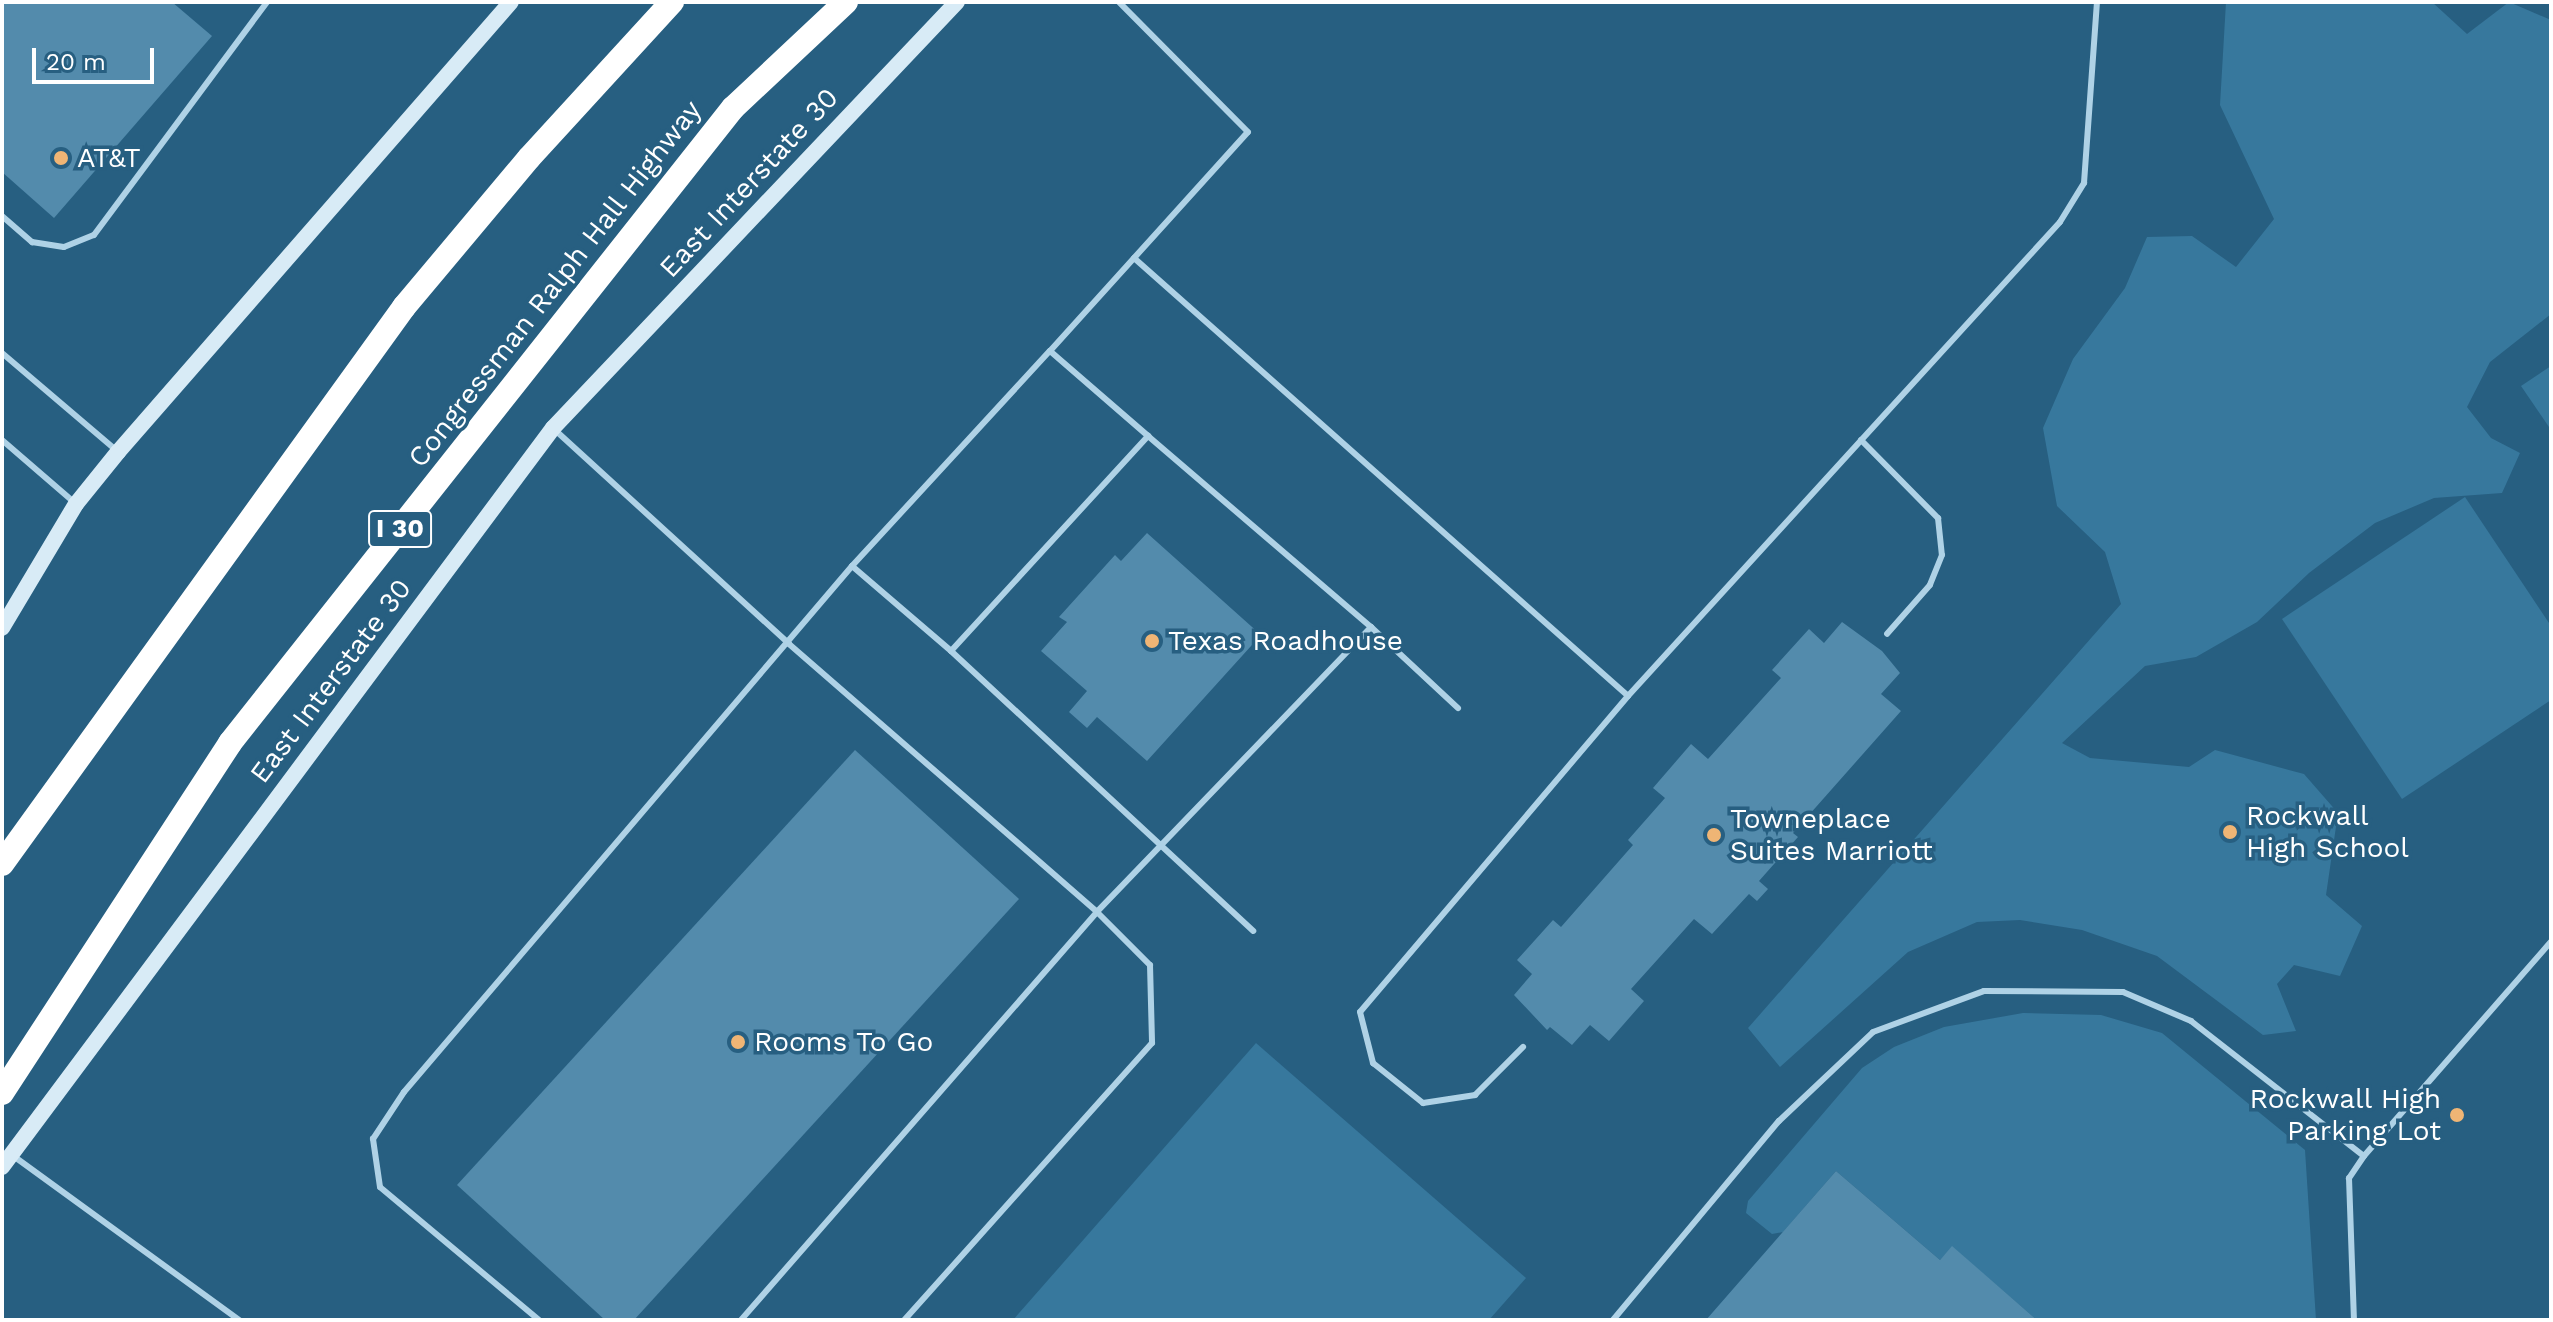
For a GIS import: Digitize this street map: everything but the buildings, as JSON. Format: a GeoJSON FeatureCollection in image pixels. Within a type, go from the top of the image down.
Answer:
{"type":"FeatureCollection","features":[{"type":"Feature","properties":{"kind":"highway"},"geometry":{"type":"LineString","coordinates":[[2,864],[404,307],[529,158],[672,2]]}},
{"type":"Feature","properties":{"kind":"highway","name":"Congressman Ralph Hall Highway"},"geometry":{"type":"LineString","coordinates":[[2,1093],[230,743],[733,108],[846,2]]}},
{"type":"Feature","properties":{"kind":"main road"},"geometry":{"type":"LineString","coordinates":[[2,628],[76,504],[118,452],[511,2]]}},
{"type":"Feature","properties":{"kind":"main road","name":"East Interstate 30"},"geometry":{"type":"LineString","coordinates":[[6,1160],[553,428],[957,2]]}},
{"type":"Feature","properties":{"kind":"lane"},"geometry":{"type":"LineString","coordinates":[[2,216],[32,242],[64,247],[94,235],[267,2]]}},
{"type":"Feature","properties":{"kind":"lane"},"geometry":{"type":"LineString","coordinates":[[539,1320],[380,1187],[373,1139],[404,1092],[789,644],[852,566],[1248,132],[1119,2]]}},
{"type":"Feature","properties":{"kind":"lane"},"geometry":{"type":"LineString","coordinates":[[1523,1047],[1475,1095],[1423,1103],[1373,1063],[1360,1012],[1628,696],[2060,222],[2084,183],[2097,2]]}},
{"type":"Feature","properties":{"kind":"lane"},"geometry":{"type":"LineString","coordinates":[[1134,258],[1628,696]]}},
{"type":"Feature","properties":{"kind":"lane"},"geometry":{"type":"LineString","coordinates":[[1050,351],[1371,627],[1458,708]]}},
{"type":"Feature","properties":{"kind":"lane"},"geometry":{"type":"LineString","coordinates":[[2,353],[118,452]]}},
{"type":"Feature","properties":{"kind":"lane"},"geometry":{"type":"LineString","coordinates":[[553,428],[789,644],[1097,912],[1150,965],[1152,1043],[904,1320]]}},
{"type":"Feature","properties":{"kind":"lane"},"geometry":{"type":"LineString","coordinates":[[951,651],[1148,436]]}},
{"type":"Feature","properties":{"kind":"lane"},"geometry":{"type":"LineString","coordinates":[[2,440],[76,504]]}},
{"type":"Feature","properties":{"kind":"lane"},"geometry":{"type":"LineString","coordinates":[[1861,440],[1938,518],[1942,555],[1930,585],[1887,634]]}},
{"type":"Feature","properties":{"kind":"lane"},"geometry":{"type":"LineString","coordinates":[[852,566],[951,651],[1253,931]]}},
{"type":"Feature","properties":{"kind":"lane"},"geometry":{"type":"LineString","coordinates":[[741,1320],[1097,912],[1163,848],[1371,627]]}},
{"type":"Feature","properties":{"kind":"lane"},"geometry":{"type":"LineString","coordinates":[[2354,1320],[2349,1178],[2364,1156],[2551,942]]}},
{"type":"Feature","properties":{"kind":"lane"},"geometry":{"type":"LineString","coordinates":[[1613,1320],[1779,1121],[1873,1032],[1984,991],[2123,992],[2191,1021],[2364,1156]]}},
{"type":"Feature","properties":{"kind":"lane"},"geometry":{"type":"LineString","coordinates":[[6,1160],[239,1320]]}},
{"type":"Feature","properties":{"kind":"shaded area"},"geometry":{"type":"Polygon","coordinates":[[[2226,2],[2432,2],[2467,34],[2509,2],[2551,20],[2551,314],[2490,362],[2467,407],[2491,438],[2520,453],[2502,493],[2434,498],[2375,523],[2309,573],[2257,622],[2196,657],[2145,666],[2062,743],[2090,758],[2189,767],[2215,750],[2304,774],[2338,813],[2326,895],[2362,926],[2340,976],[2294,965],[2277,984],[2296,1031],[2263,1035],[2157,956],[2082,930],[2020,920],[1977,922],[1908,952],[1780,1067],[1748,1028],[2121,604],[2105,552],[2057,506],[2043,428],[2073,359],[2125,288],[2147,237],[2192,236],[2236,267],[2274,219],[2220,105],[2226,2]]]}},
{"type":"Feature","properties":{"kind":"shaded area"},"geometry":{"type":"Polygon","coordinates":[[[2551,366],[2551,430],[2521,386],[2551,366]]]}},
{"type":"Feature","properties":{"kind":"shaded area"},"geometry":{"type":"Polygon","coordinates":[[[2465,497],[2551,626],[2551,700],[2402,799],[2282,619],[2465,497]]]}},
{"type":"Feature","properties":{"kind":"shaded area"},"geometry":{"type":"Polygon","coordinates":[[[2023,1013],[2101,1015],[2162,1033],[2305,1150],[2316,1320],[2037,1320],[1952,1247],[1940,1260],[1836,1171],[1783,1232],[1772,1234],[1746,1213],[1748,1201],[1862,1068],[1894,1047],[1944,1027],[2023,1013]]]}},
{"type":"Feature","properties":{"kind":"shaded area"},"geometry":{"type":"Polygon","coordinates":[[[1256,1043],[1526,1278],[1489,1320],[1013,1320],[1256,1043]]]}},
{"type":"Feature","properties":{"kind":"place","name":"AT&T"},"geometry":{"type":"Point","coordinates":[61,158]}},
{"type":"Feature","properties":{"kind":"place","name":"Texas Roadhouse"},"geometry":{"type":"Point","coordinates":[1152,641]}},
{"type":"Feature","properties":{"kind":"place","name":"Rockwall High School"},"geometry":{"type":"Point","coordinates":[2230,832]}},
{"type":"Feature","properties":{"kind":"place","name":"Towneplace Suites Marriott"},"geometry":{"type":"Point","coordinates":[1714,835]}},
{"type":"Feature","properties":{"kind":"place","name":"Rooms To Go"},"geometry":{"type":"Point","coordinates":[738,1042]}},
{"type":"Feature","properties":{"kind":"place","name":"Rockwall High Parking Lot"},"geometry":{"type":"Point","coordinates":[2457,1115]}}]}
